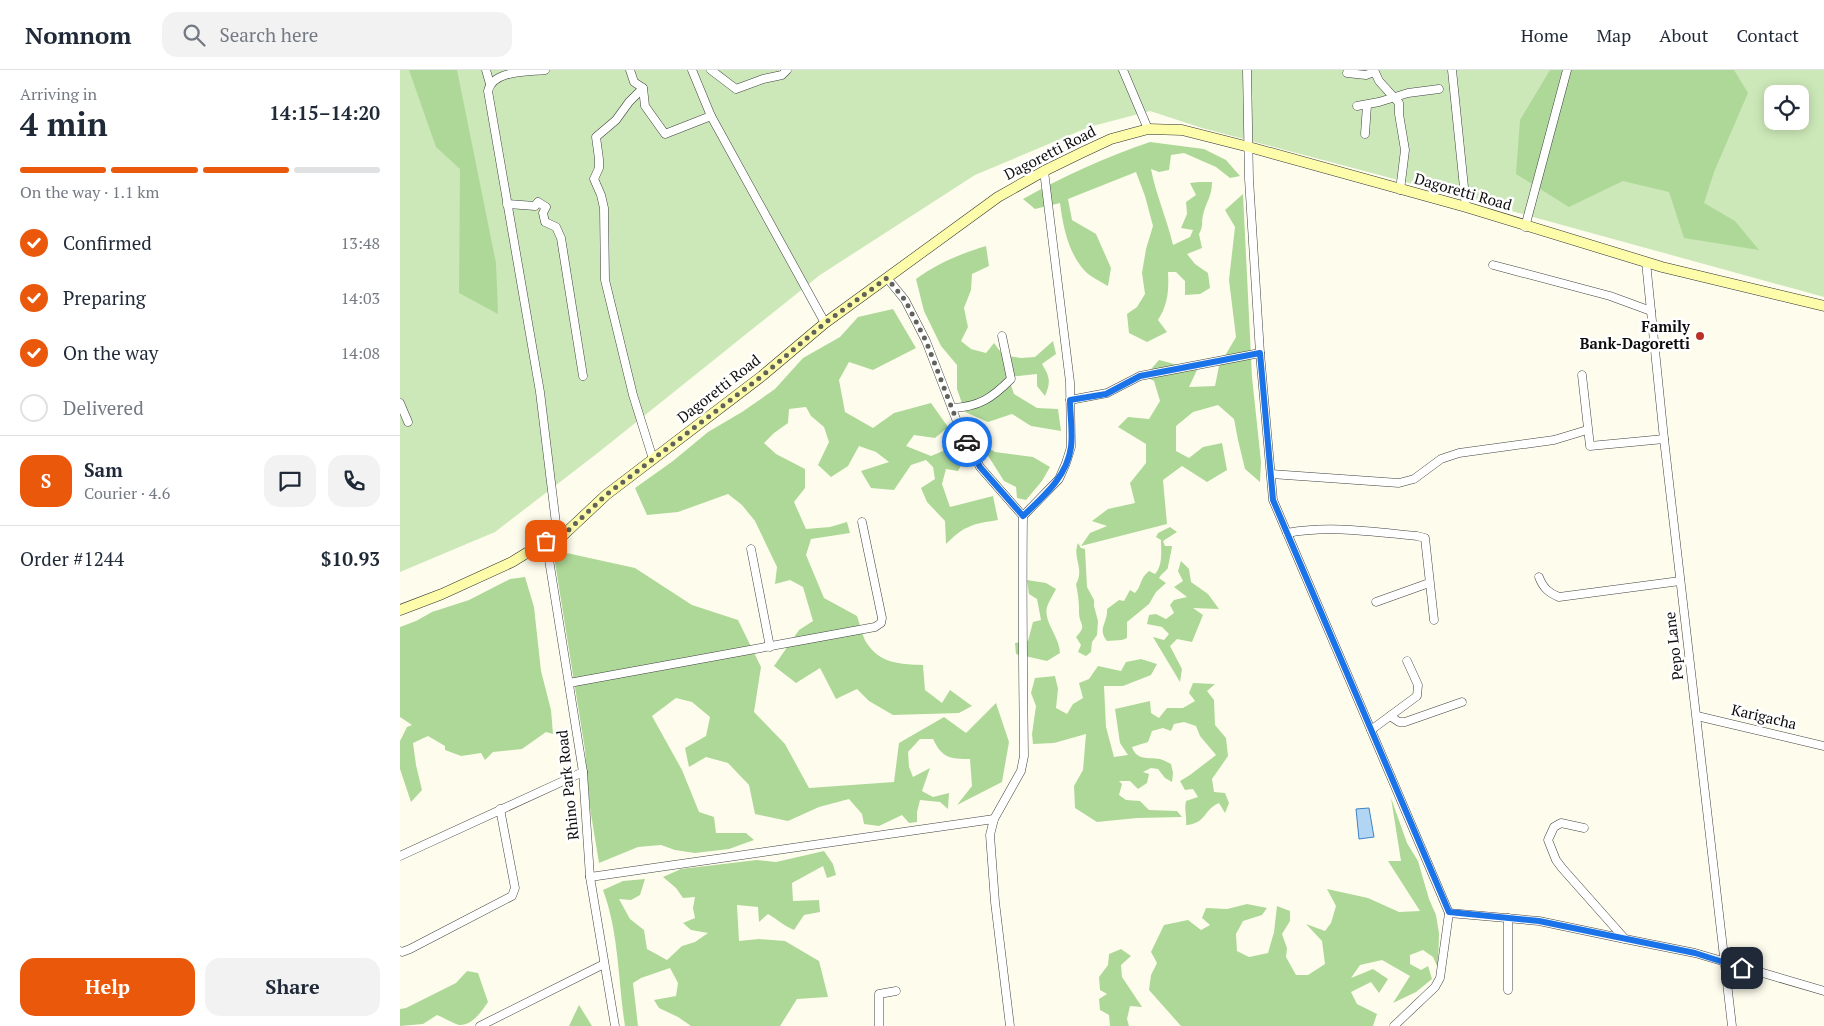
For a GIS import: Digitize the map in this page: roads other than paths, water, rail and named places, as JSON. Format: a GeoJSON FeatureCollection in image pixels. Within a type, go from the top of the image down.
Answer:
{"type":"FeatureCollection","features":[{"type":"Feature","properties":{"kind":"main road","name":"Dagoretti Road"},"geometry":{"type":"LineString","coordinates":[[558,540],[606,495],[762,376],[825,323],[998,197],[1044,171],[1110,139],[1148,129],[1182,130],[1249,147],[1466,207],[1525,227],[1646,262],[1824,306]]}},
{"type":"Feature","properties":{"kind":"main road"},"geometry":{"type":"LineString","coordinates":[[400,610],[442,594],[512,562],[546,541],[558,540]]}},
{"type":"Feature","properties":{"kind":"street"},"geometry":{"type":"LineString","coordinates":[[486,70],[490,84],[488,91],[492,121],[540,392],[558,540]]}},
{"type":"Feature","properties":{"kind":"street"},"geometry":{"type":"LineString","coordinates":[[490,84],[498,77],[545,70]]}},
{"type":"Feature","properties":{"kind":"street"},"geometry":{"type":"LineString","coordinates":[[630,70],[634,82],[643,88],[645,106],[665,134],[711,116]]}},
{"type":"Feature","properties":{"kind":"street"},"geometry":{"type":"LineString","coordinates":[[692,70],[711,116],[825,323]]}},
{"type":"Feature","properties":{"kind":"street"},"geometry":{"type":"LineString","coordinates":[[711,70],[736,89],[763,79],[782,75],[787,70]]}},
{"type":"Feature","properties":{"kind":"street"},"geometry":{"type":"LineString","coordinates":[[1123,70],[1148,129]]}},
{"type":"Feature","properties":{"kind":"street"},"geometry":{"type":"LineString","coordinates":[[1247,70],[1249,179],[1260,353],[1273,500],[1449,912],[1440,978],[1435,987],[1394,1026]]}},
{"type":"Feature","properties":{"kind":"street"},"geometry":{"type":"LineString","coordinates":[[1452,70],[1466,207]]}},
{"type":"Feature","properties":{"kind":"street"},"geometry":{"type":"LineString","coordinates":[[1525,227],[1567,70]]}},
{"type":"Feature","properties":{"kind":"street"},"geometry":{"type":"LineString","coordinates":[[1347,73],[1366,75],[1374,71],[1386,89],[1399,103],[1405,150],[1400,190]]}},
{"type":"Feature","properties":{"kind":"street"},"geometry":{"type":"LineString","coordinates":[[643,88],[629,102],[616,120],[596,137],[599,168],[594,179],[602,195],[604,208],[605,280],[633,395],[653,460]]}},
{"type":"Feature","properties":{"kind":"street"},"geometry":{"type":"LineString","coordinates":[[1358,106],[1396,98],[1408,93],[1439,89]]}},
{"type":"Feature","properties":{"kind":"street"},"geometry":{"type":"LineString","coordinates":[[1365,134],[1367,105]]}},
{"type":"Feature","properties":{"kind":"street"},"geometry":{"type":"LineString","coordinates":[[1010,1026],[990,835],[994,819],[1021,770],[1024,756],[1021,579],[1023,516],[1059,479],[1071,447],[1070,382],[1044,171]]}},
{"type":"Feature","properties":{"kind":"street"},"geometry":{"type":"LineString","coordinates":[[507,204],[535,206],[538,202],[546,207],[543,213],[546,222],[556,227],[561,238],[583,376]]}},
{"type":"Feature","properties":{"kind":"street","name":"Pepo Lane"},"geometry":{"type":"LineString","coordinates":[[1646,262],[1664,439],[1732,1026]]}},
{"type":"Feature","properties":{"kind":"street"},"geometry":{"type":"LineString","coordinates":[[1493,265],[1610,296],[1651,311]]}},
{"type":"Feature","properties":{"kind":"street"},"geometry":{"type":"LineString","coordinates":[[887,278],[905,300],[926,341],[952,408],[980,467],[1023,516]]}},
{"type":"Feature","properties":{"kind":"street"},"geometry":{"type":"LineString","coordinates":[[952,408],[969,407],[995,394],[1010,379],[1002,336]]}},
{"type":"Feature","properties":{"kind":"street"},"geometry":{"type":"LineString","coordinates":[[1070,400],[1106,394],[1140,376],[1260,353]]}},
{"type":"Feature","properties":{"kind":"street"},"geometry":{"type":"LineString","coordinates":[[1582,376],[1589,444],[1593,447],[1664,439]]}},
{"type":"Feature","properties":{"kind":"street"},"geometry":{"type":"LineString","coordinates":[[400,403],[408,422]]}},
{"type":"Feature","properties":{"kind":"street"},"geometry":{"type":"LineString","coordinates":[[1271,474],[1399,483],[1414,479],[1441,459],[1459,454],[1554,440],[1587,430]]}},
{"type":"Feature","properties":{"kind":"street"},"geometry":{"type":"LineString","coordinates":[[569,682],[869,629],[881,623],[882,618],[862,522]]}},
{"type":"Feature","properties":{"kind":"street"},"geometry":{"type":"LineString","coordinates":[[1287,533],[1324,529],[1426,538],[1434,620]]}},
{"type":"Feature","properties":{"kind":"street","name":"Rhino Park Road"},"geometry":{"type":"LineString","coordinates":[[546,541],[583,772],[590,877],[615,1026]]}},
{"type":"Feature","properties":{"kind":"street"},"geometry":{"type":"LineString","coordinates":[[751,549],[770,647]]}},
{"type":"Feature","properties":{"kind":"street"},"geometry":{"type":"LineString","coordinates":[[1539,577],[1541,584],[1549,593],[1559,598],[1680,580]]}},
{"type":"Feature","properties":{"kind":"street"},"geometry":{"type":"LineString","coordinates":[[1376,602],[1429,583]]}},
{"type":"Feature","properties":{"kind":"street"},"geometry":{"type":"LineString","coordinates":[[1371,730],[1414,699],[1419,691],[1407,661]]}},
{"type":"Feature","properties":{"kind":"street"},"geometry":{"type":"LineString","coordinates":[[1390,716],[1399,722],[1405,722],[1462,702]]}},
{"type":"Feature","properties":{"kind":"street","name":"Karigacha"},"geometry":{"type":"LineString","coordinates":[[1697,716],[1824,746]]}},
{"type":"Feature","properties":{"kind":"street"},"geometry":{"type":"LineString","coordinates":[[400,856],[583,772]]}},
{"type":"Feature","properties":{"kind":"street"},"geometry":{"type":"LineString","coordinates":[[400,951],[410,949],[512,896],[515,888],[500,809]]}},
{"type":"Feature","properties":{"kind":"street"},"geometry":{"type":"LineString","coordinates":[[590,877],[994,819]]}},
{"type":"Feature","properties":{"kind":"street"},"geometry":{"type":"LineString","coordinates":[[1584,828],[1561,823],[1554,827],[1548,840],[1556,860],[1562,868],[1625,939]]}},
{"type":"Feature","properties":{"kind":"street"},"geometry":{"type":"LineString","coordinates":[[1449,912],[1539,921],[1695,953],[1824,991]]}},
{"type":"Feature","properties":{"kind":"street"},"geometry":{"type":"LineString","coordinates":[[1508,918],[1508,990]]}},
{"type":"Feature","properties":{"kind":"street"},"geometry":{"type":"LineString","coordinates":[[480,1026],[604,964]]}},
{"type":"Feature","properties":{"kind":"street"},"geometry":{"type":"LineString","coordinates":[[879,1026],[878,994],[896,991]]}},
{"type":"Feature","properties":{"kind":"water"},"geometry":{"type":"Polygon","coordinates":[[[1369,808],[1374,837],[1359,839],[1356,809],[1369,808]]]}},
{"type":"Feature","properties":{"kind":"place","name":"Family Bank-Dagoretti"},"geometry":{"type":"Point","coordinates":[1700,336]}}]}
